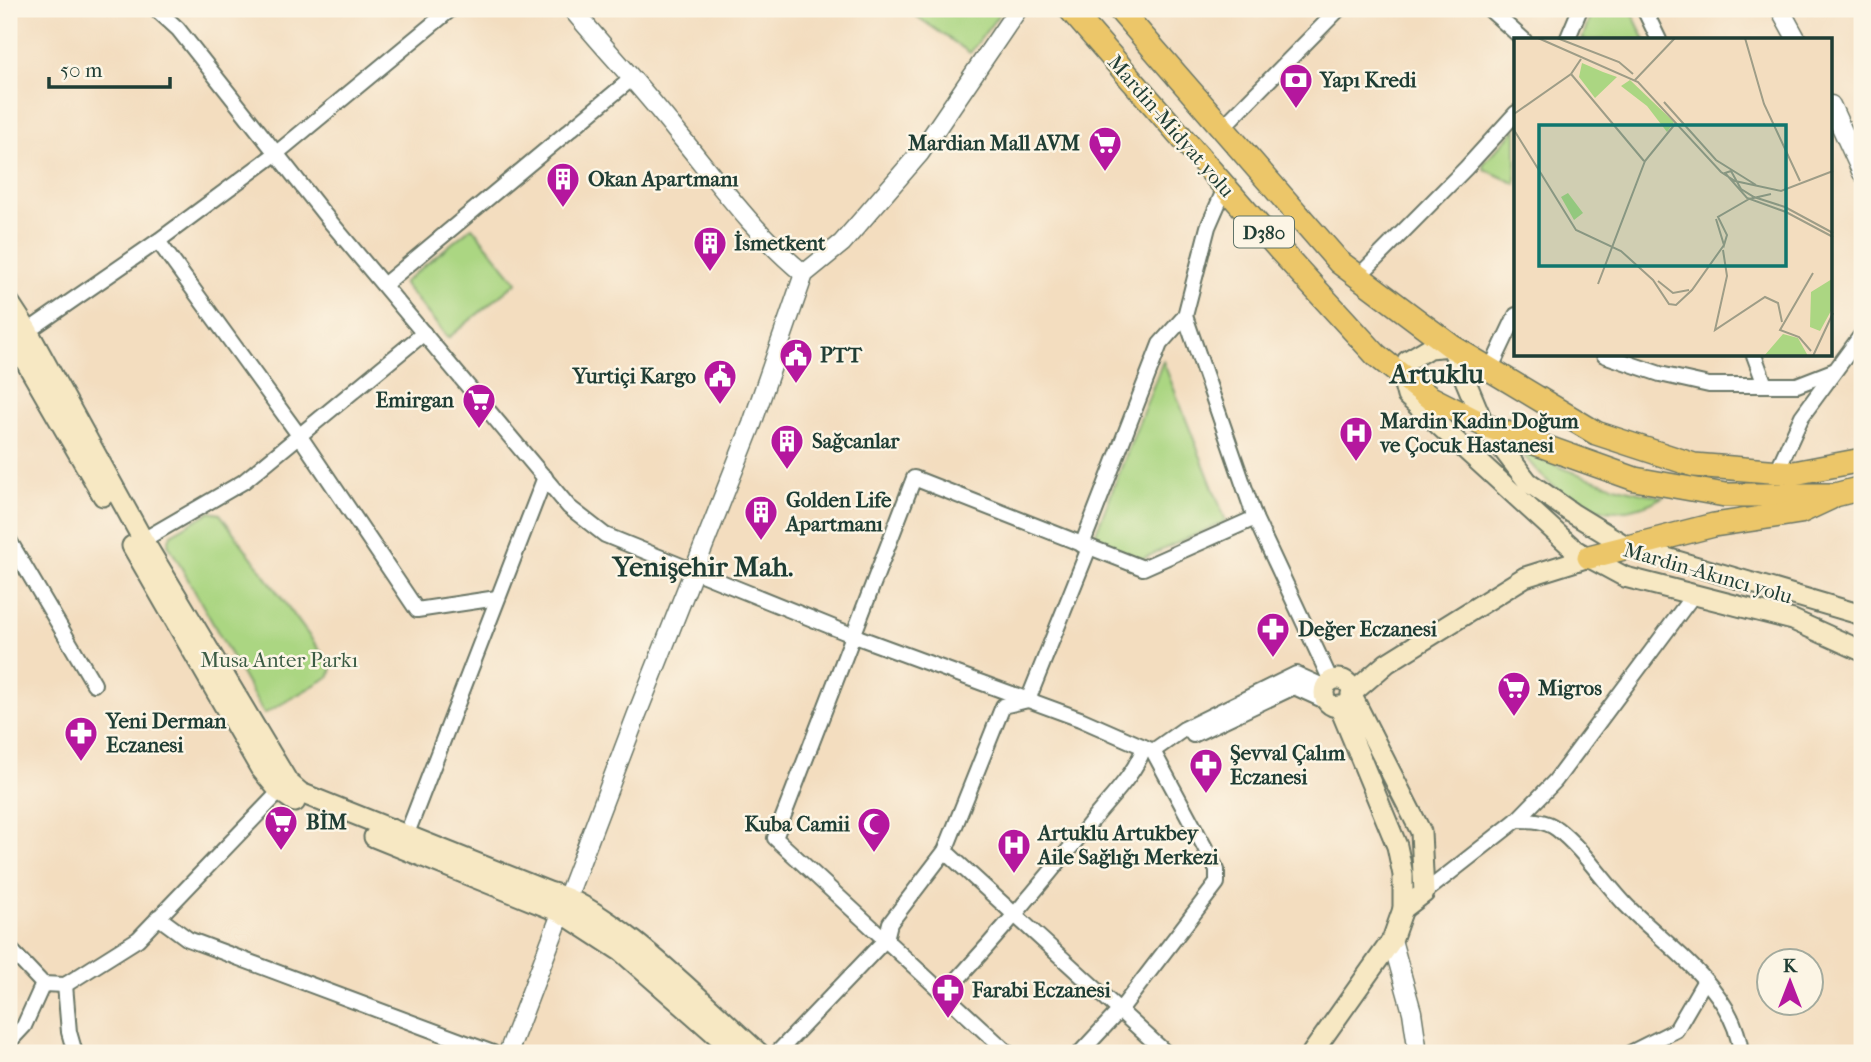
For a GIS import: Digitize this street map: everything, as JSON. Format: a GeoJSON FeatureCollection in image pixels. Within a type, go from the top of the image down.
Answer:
{"type":"FeatureCollection","features":[{"type":"Feature","properties":{"kind":"highway","name":"Mardin-Midyat yolu"},"geometry":{"type":"LineString","coordinates":[[1070,9],[1226,188],[1405,386],[1484,425],[1635,479],[1725,495],[1835,495],[1862,488]]}},
{"type":"Feature","properties":{"kind":"highway","name":"Mardin-Midyat yolu"},"geometry":{"type":"LineString","coordinates":[[1119,9],[1339,261],[1451,346],[1490,370],[1596,433],[1694,465],[1794,473],[1862,460]]}},
{"type":"Feature","properties":{"kind":"highway"},"geometry":{"type":"LineString","coordinates":[[1589,557],[1714,525],[1800,512],[1835,495]]}},
{"type":"Feature","properties":{"kind":"main road"},"geometry":{"type":"LineString","coordinates":[[9,302],[14,333],[240,737],[284,787],[313,811],[565,905],[645,951],[759,1053]]}},
{"type":"Feature","properties":{"kind":"main road"},"geometry":{"type":"LineString","coordinates":[[14,333],[143,540],[284,787],[549,892],[737,1053]]}},
{"type":"Feature","properties":{"kind":"main road"},"geometry":{"type":"LineString","coordinates":[[1405,386],[1407,361],[1417,353],[1451,346]]}},
{"type":"Feature","properties":{"kind":"main road","name":"Mardin-Akıncı yolu"},"geometry":{"type":"LineString","coordinates":[[1451,346],[1484,425],[1528,482],[1626,546],[1862,615]]}},
{"type":"Feature","properties":{"kind":"main road","name":"Mardin-Akıncı yolu"},"geometry":{"type":"LineString","coordinates":[[1405,386],[1575,550],[1625,577],[1793,620],[1862,651]]}},
{"type":"Feature","properties":{"kind":"main road"},"geometry":{"type":"LineString","coordinates":[[1335,694],[1525,577],[1589,557]]}},
{"type":"Feature","properties":{"kind":"main road"},"geometry":{"type":"LineString","coordinates":[[1335,694],[1421,832],[1424,892],[1403,909]]}},
{"type":"Feature","properties":{"kind":"main road"},"geometry":{"type":"LineString","coordinates":[[1312,1053],[1392,940],[1403,909],[1403,875],[1396,846],[1335,694]]}},
{"type":"Feature","properties":{"kind":"street"},"geometry":{"type":"LineString","coordinates":[[156,9],[178,29],[278,152],[328,219],[569,507],[605,535],[852,635],[1028,700],[1149,749],[1217,870],[1217,883],[1120,1010],[1080,1053]]}},
{"type":"Feature","properties":{"kind":"street"},"geometry":{"type":"LineString","coordinates":[[14,333],[158,241],[278,152],[451,9]]}},
{"type":"Feature","properties":{"kind":"street"},"geometry":{"type":"LineString","coordinates":[[572,9],[759,232],[804,274]]}},
{"type":"Feature","properties":{"kind":"street"},"geometry":{"type":"LineString","coordinates":[[508,1053],[752,424],[804,274],[842,243],[920,153],[1018,9]]}},
{"type":"Feature","properties":{"kind":"street"},"geometry":{"type":"LineString","coordinates":[[1489,9],[1522,38]]}},
{"type":"Feature","properties":{"kind":"street"},"geometry":{"type":"LineString","coordinates":[[1568,38],[1580,9]]}},
{"type":"Feature","properties":{"kind":"street"},"geometry":{"type":"LineString","coordinates":[[1644,9],[1658,38]]}},
{"type":"Feature","properties":{"kind":"street"},"geometry":{"type":"LineString","coordinates":[[1780,9],[1796,38]]}},
{"type":"Feature","properties":{"kind":"street"},"geometry":{"type":"LineString","coordinates":[[1222,128],[1330,12]]}},
{"type":"Feature","properties":{"kind":"street"},"geometry":{"type":"LineString","coordinates":[[385,284],[630,80]]}},
{"type":"Feature","properties":{"kind":"street"},"geometry":{"type":"LineString","coordinates":[[1832,107],[1862,173]]}},
{"type":"Feature","properties":{"kind":"street"},"geometry":{"type":"LineString","coordinates":[[1358,277],[1514,115]]}},
{"type":"Feature","properties":{"kind":"street"},"geometry":{"type":"LineString","coordinates":[[1028,700],[1160,344],[1185,316],[1208,227],[1226,188]]}},
{"type":"Feature","properties":{"kind":"street"},"geometry":{"type":"LineString","coordinates":[[158,241],[301,438],[417,610],[497,598]]}},
{"type":"Feature","properties":{"kind":"street"},"geometry":{"type":"LineString","coordinates":[[1185,316],[1255,518],[1335,694]]}},
{"type":"Feature","properties":{"kind":"street"},"geometry":{"type":"LineString","coordinates":[[1490,370],[1514,319]]}},
{"type":"Feature","properties":{"kind":"street"},"geometry":{"type":"LineString","coordinates":[[143,540],[243,482],[301,438],[424,333]]}},
{"type":"Feature","properties":{"kind":"street"},"geometry":{"type":"LineString","coordinates":[[1776,473],[1802,416],[1862,334]]}},
{"type":"Feature","properties":{"kind":"street"},"geometry":{"type":"LineString","coordinates":[[1610,357],[1660,374],[1709,385],[1797,385],[1833,371]]}},
{"type":"Feature","properties":{"kind":"street"},"geometry":{"type":"LineString","coordinates":[[1755,357],[1765,385]]}},
{"type":"Feature","properties":{"kind":"street"},"geometry":{"type":"LineString","coordinates":[[406,836],[545,477]]}},
{"type":"Feature","properties":{"kind":"street"},"geometry":{"type":"LineString","coordinates":[[1008,1053],[775,838],[914,478],[1143,568],[1255,518]]}},
{"type":"Feature","properties":{"kind":"street"},"geometry":{"type":"LineString","coordinates":[[9,540],[94,684]]}},
{"type":"Feature","properties":{"kind":"street"},"geometry":{"type":"LineString","coordinates":[[1424,892],[1517,820],[1555,780],[1694,594]]}},
{"type":"Feature","properties":{"kind":"street"},"geometry":{"type":"LineString","coordinates":[[944,994],[1017,915],[1149,749],[1296,674],[1335,694]]}},
{"type":"Feature","properties":{"kind":"street"},"geometry":{"type":"LineString","coordinates":[[777,1053],[886,939],[890,923],[945,850],[1003,706],[1028,700]]}},
{"type":"Feature","properties":{"kind":"street"},"geometry":{"type":"LineString","coordinates":[[9,948],[43,984],[65,985],[138,939],[284,787]]}},
{"type":"Feature","properties":{"kind":"street"},"geometry":{"type":"LineString","coordinates":[[1517,820],[1538,820],[1557,829],[1627,906],[1688,961],[1727,1009],[1739,1033],[1741,1053]]}},
{"type":"Feature","properties":{"kind":"street"},"geometry":{"type":"LineString","coordinates":[[945,850],[1166,1053]]}},
{"type":"Feature","properties":{"kind":"street"},"geometry":{"type":"LineString","coordinates":[[158,917],[188,939],[493,1053]]}},
{"type":"Feature","properties":{"kind":"street"},"geometry":{"type":"LineString","coordinates":[[1392,940],[1412,1012],[1418,1053]]}},
{"type":"Feature","properties":{"kind":"street"},"geometry":{"type":"LineString","coordinates":[[1630,1053],[1676,1030],[1704,982]]}},
{"type":"Feature","properties":{"kind":"street"},"geometry":{"type":"LineString","coordinates":[[11,1038],[24,1026],[43,984]]}},
{"type":"Feature","properties":{"kind":"street"},"geometry":{"type":"LineString","coordinates":[[65,985],[71,1049],[75,1053]]}},
{"type":"Feature","properties":{"kind":"green space"},"geometry":{"type":"Polygon","coordinates":[[[906,9],[1003,9],[970,53],[906,9]]]}},
{"type":"Feature","properties":{"kind":"green space"},"geometry":{"type":"Polygon","coordinates":[[[1592,9],[1630,9],[1644,38],[1583,38],[1592,9]]]}},
{"type":"Feature","properties":{"kind":"green space"},"geometry":{"type":"Polygon","coordinates":[[[1514,131],[1514,183],[1484,169],[1483,164],[1514,131]]]}},
{"type":"Feature","properties":{"kind":"green space"},"geometry":{"type":"Polygon","coordinates":[[[472,227],[517,282],[448,338],[403,283],[472,227]]]}},
{"type":"Feature","properties":{"kind":"green space"},"geometry":{"type":"Polygon","coordinates":[[[1163,361],[1226,521],[1142,559],[1093,540],[1163,361]]]}},
{"type":"Feature","properties":{"kind":"green space"},"geometry":{"type":"Polygon","coordinates":[[[1519,449],[1589,478],[1663,497],[1641,507],[1621,511],[1582,504],[1548,482],[1519,449]]]}},
{"type":"Feature","properties":{"kind":"green space","name":"Musa Anter Parkı"},"geometry":{"type":"Polygon","coordinates":[[[210,512],[220,514],[332,667],[330,676],[264,714],[168,544],[171,534],[210,512]]]}},
{"type":"Feature","properties":{"kind":"place","name":"Yapı Kredi"},"geometry":{"type":"Point","coordinates":[1296,110]}},
{"type":"Feature","properties":{"kind":"place","name":"Mardian Mall AVM"},"geometry":{"type":"Point","coordinates":[1105,173]}},
{"type":"Feature","properties":{"kind":"place","name":"Okan Apartmanı"},"geometry":{"type":"Point","coordinates":[563,209]}},
{"type":"Feature","properties":{"kind":"place","name":"İsmetkent"},"geometry":{"type":"Point","coordinates":[710,273]}},
{"type":"Feature","properties":{"kind":"place","name":"PTT"},"geometry":{"type":"Point","coordinates":[796,385]}},
{"type":"Feature","properties":{"kind":"place","name":"Yurtiçi Kargo"},"geometry":{"type":"Point","coordinates":[720,406]}},
{"type":"Feature","properties":{"kind":"place","name":"Emirgan"},"geometry":{"type":"Point","coordinates":[479,430]}},
{"type":"Feature","properties":{"kind":"place","name":"Mardin Kadın Doğum ve Çocuk Hastanesi"},"geometry":{"type":"Point","coordinates":[1356,463]}},
{"type":"Feature","properties":{"kind":"place","name":"Sağcanlar"},"geometry":{"type":"Point","coordinates":[787,471]}},
{"type":"Feature","properties":{"kind":"place","name":"Golden Life Apartmanı"},"geometry":{"type":"Point","coordinates":[761,542]}},
{"type":"Feature","properties":{"kind":"place","name":"Değer Eczanesi"},"geometry":{"type":"Point","coordinates":[1273,659]}},
{"type":"Feature","properties":{"kind":"place","name":"Migros"},"geometry":{"type":"Point","coordinates":[1514,718]}},
{"type":"Feature","properties":{"kind":"place","name":"Yeni Derman Eczanesi"},"geometry":{"type":"Point","coordinates":[81,763]}},
{"type":"Feature","properties":{"kind":"place","name":"Şevval Çalım Eczanesi"},"geometry":{"type":"Point","coordinates":[1206,795]}},
{"type":"Feature","properties":{"kind":"place","name":"BİM"},"geometry":{"type":"Point","coordinates":[281,852]}},
{"type":"Feature","properties":{"kind":"place","name":"Kuba Camii"},"geometry":{"type":"Point","coordinates":[874,854]}},
{"type":"Feature","properties":{"kind":"place","name":"Artuklu Artukbey Aile Sağlığı Merkezi"},"geometry":{"type":"Point","coordinates":[1014,875]}},
{"type":"Feature","properties":{"kind":"place","name":"Farabi Eczanesi"},"geometry":{"type":"Point","coordinates":[948,1020]}},
{"type":"Feature","properties":{"kind":"district","name":"Artuklu"},"geometry":{"type":"Point","coordinates":[1437,373]}},
{"type":"Feature","properties":{"kind":"district","name":"Yenişehir Mah."},"geometry":{"type":"Point","coordinates":[703,566]}}]}
